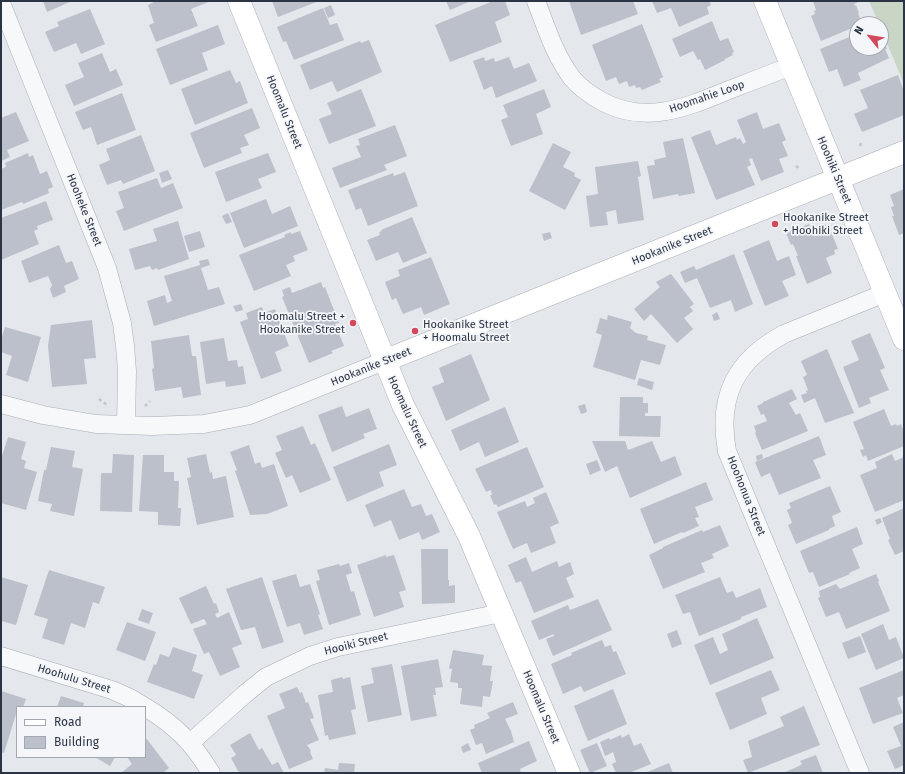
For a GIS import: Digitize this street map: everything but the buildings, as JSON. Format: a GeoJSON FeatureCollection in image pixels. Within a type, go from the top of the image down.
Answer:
{"type":"FeatureCollection","features":[{"type":"Feature","properties":{"kind":"street","name":"Hoomalu Street"},"geometry":{"type":"LineString","coordinates":[[239,1],[384,361],[403,405],[459,514],[568,773]]}},
{"type":"Feature","properties":{"kind":"street","name":"Hoomahie Loop"},"geometry":{"type":"LineString","coordinates":[[536,1],[552,41],[573,79],[584,90],[597,98],[610,105],[631,112],[656,113],[690,105],[791,66]]}},
{"type":"Feature","properties":{"kind":"street","name":"Hoohiki Street"},"geometry":{"type":"LineString","coordinates":[[765,1],[904,339]]}},
{"type":"Feature","properties":{"kind":"street","name":"Hooheke Street"},"geometry":{"type":"LineString","coordinates":[[1,3],[107,268],[122,323],[125,346],[127,371],[126,425]]}},
{"type":"Feature","properties":{"kind":"street","name":"Hookanike Street"},"geometry":{"type":"LineString","coordinates":[[1,404],[43,415],[96,424],[152,426],[204,424],[250,415],[904,152]]}},
{"type":"Feature","properties":{"kind":"street","name":"Hoohonua Street"},"geometry":{"type":"LineString","coordinates":[[860,773],[729,456],[724,435],[724,421],[729,392],[737,375],[756,352],[784,334],[885,293]]}},
{"type":"Feature","properties":{"kind":"street","name":"Hooiki Street"},"geometry":{"type":"LineString","coordinates":[[190,743],[245,694],[266,678],[310,656],[338,647],[501,613]]}},
{"type":"Feature","properties":{"kind":"street","name":"Hoohulu Street"},"geometry":{"type":"LineString","coordinates":[[1,656],[112,690],[143,706]]}},
{"type":"Feature","properties":{"kind":"street","name":"Hoohulu Street"},"geometry":{"type":"LineString","coordinates":[[146,708],[176,729],[190,743],[202,758],[211,773]]}},
{"type":"Feature","properties":{"kind":"path"},"geometry":{"type":"LineString","coordinates":[[860,146],[861,142]]}},
{"type":"Feature","properties":{"kind":"path"},"geometry":{"type":"LineString","coordinates":[[796,166],[800,169]]}},
{"type":"Feature","properties":{"kind":"path"},"geometry":{"type":"LineString","coordinates":[[817,216],[818,210]]}},
{"type":"Feature","properties":{"kind":"path"},"geometry":{"type":"LineString","coordinates":[[99,399],[108,405]]}},
{"type":"Feature","properties":{"kind":"path"},"geometry":{"type":"LineString","coordinates":[[144,407],[150,401]]}},
{"type":"Feature","properties":{"kind":"green space"},"geometry":{"type":"Polygon","coordinates":[[[869,1],[904,1],[904,84],[889,48],[889,16],[876,16],[869,1]]]}},
{"type":"Feature","properties":{"kind":"place","name":"Hookanike Street + Hoohiki Street"},"geometry":{"type":"Point","coordinates":[775,224]}},
{"type":"Feature","properties":{"kind":"place","name":"Hoomalu Street + Hookanike Street"},"geometry":{"type":"Point","coordinates":[353,323]}},
{"type":"Feature","properties":{"kind":"place","name":"Hookanike Street + Hoomalu Street"},"geometry":{"type":"Point","coordinates":[415,331]}}]}
